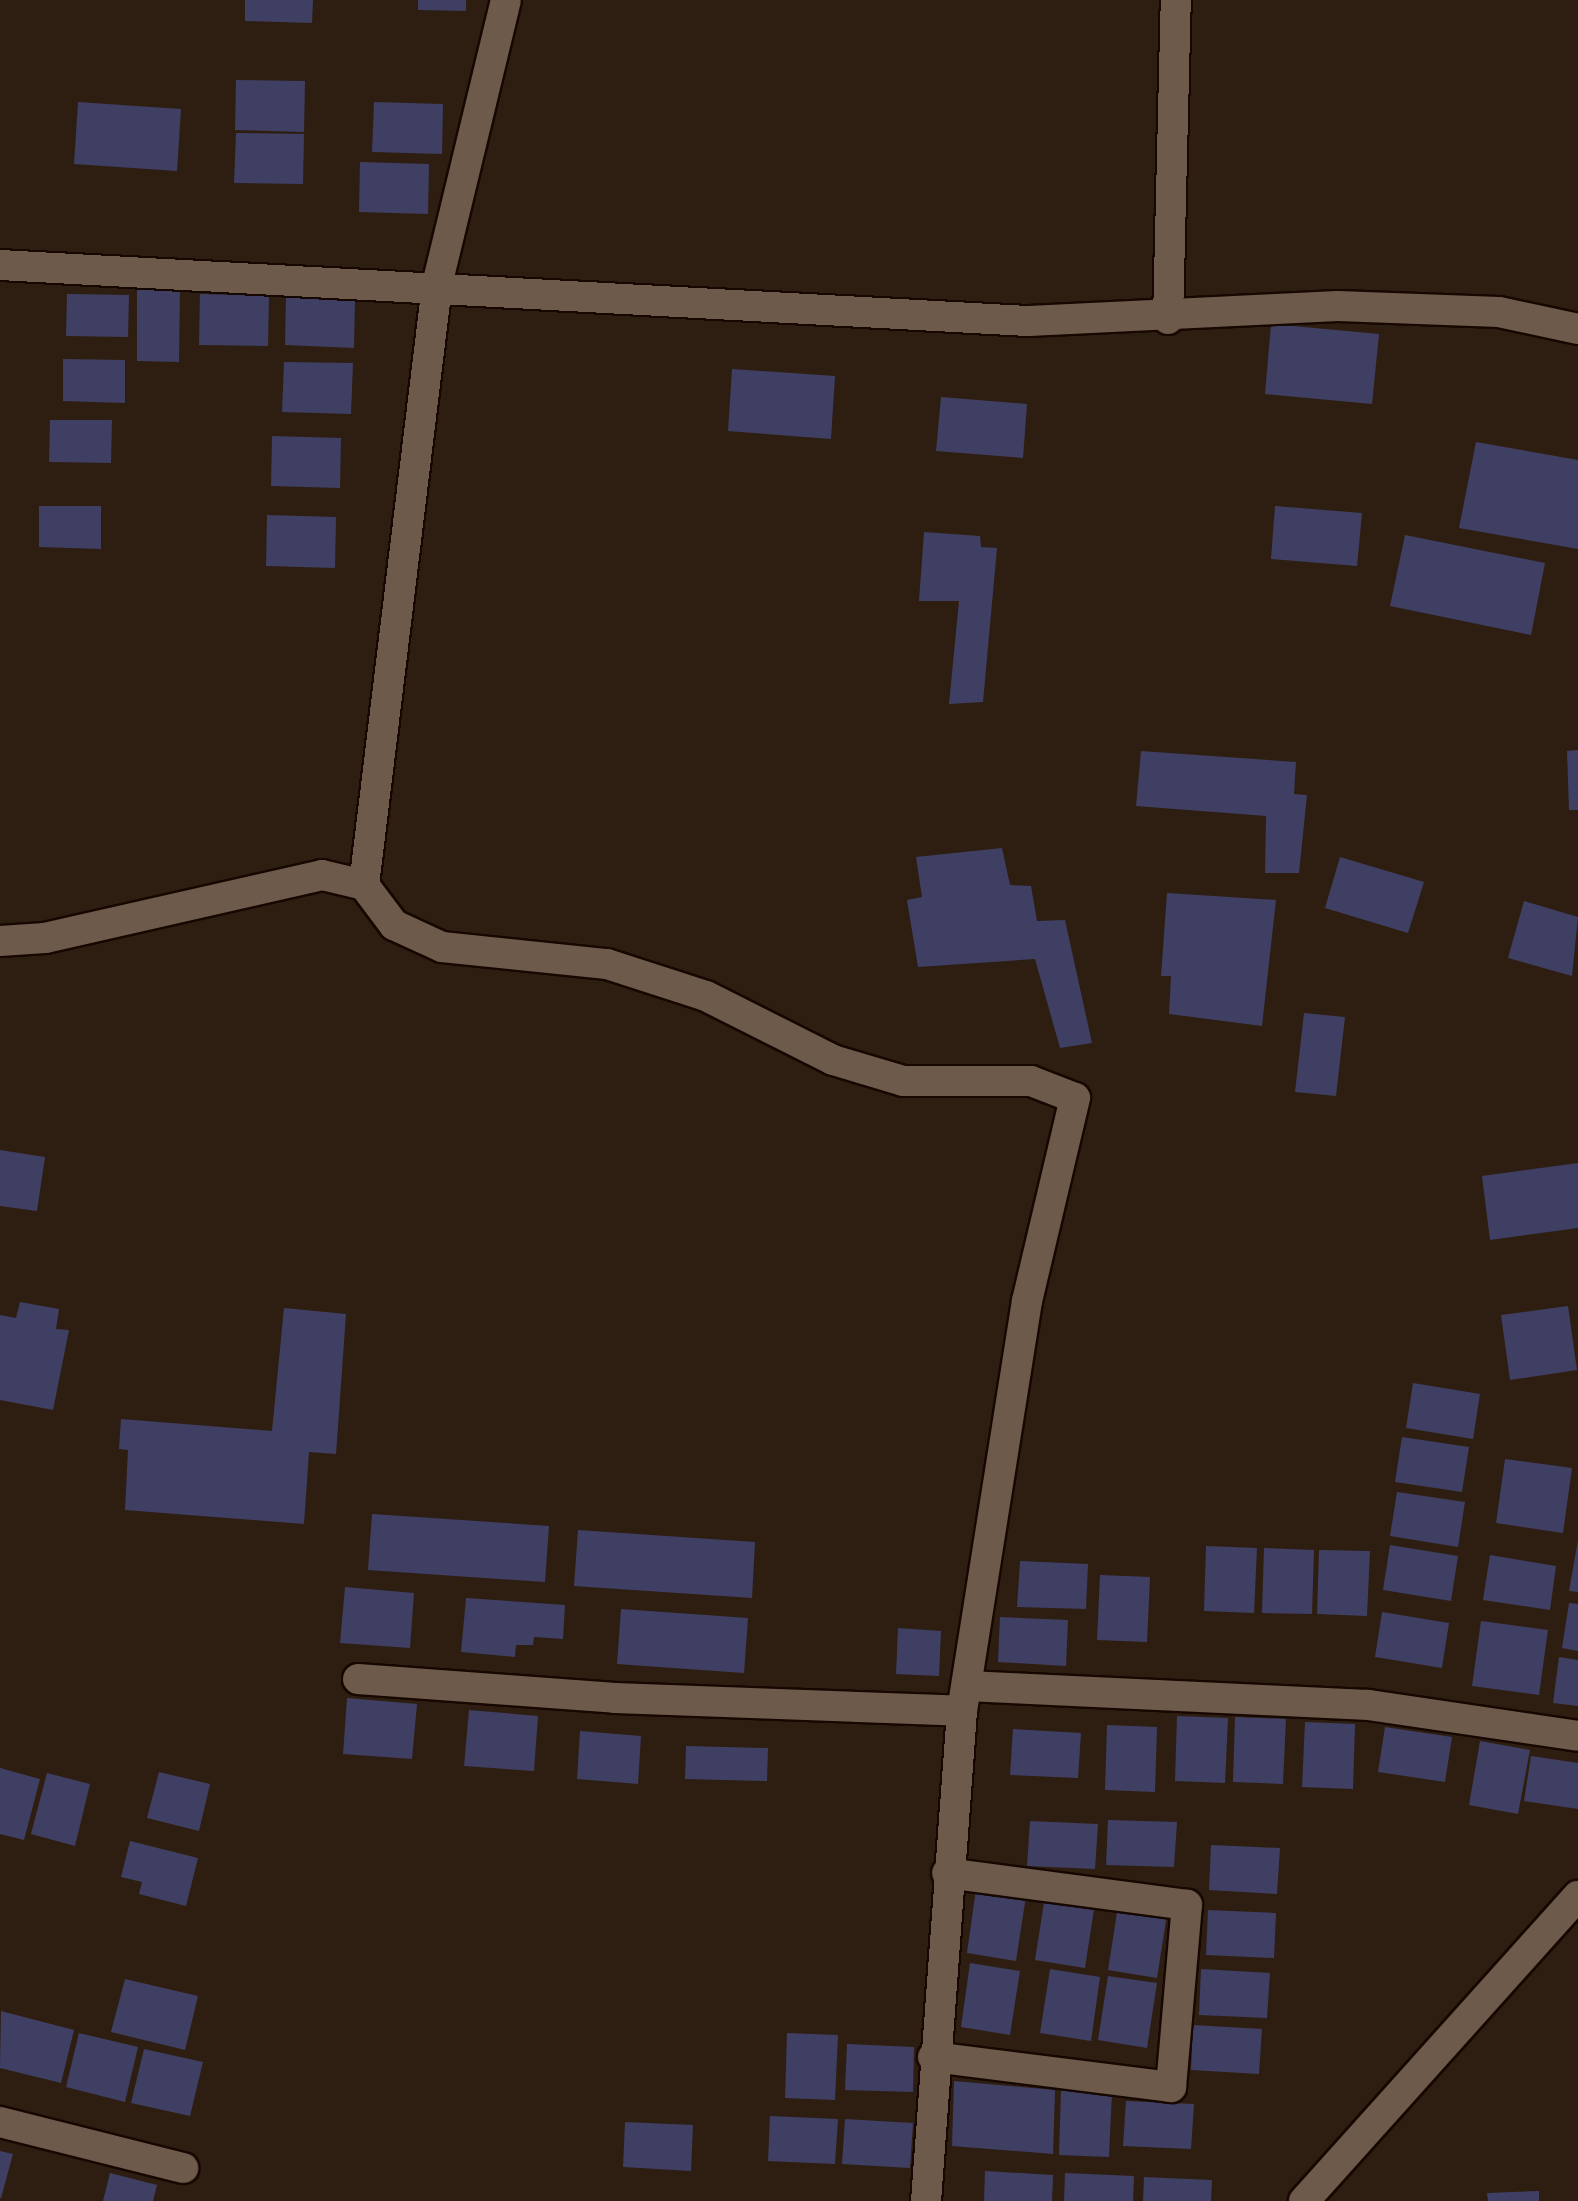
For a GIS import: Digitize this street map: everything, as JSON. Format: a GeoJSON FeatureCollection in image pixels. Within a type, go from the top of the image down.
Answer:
{"type":"FeatureCollection","features":[{"type":"Feature","properties":{"kind":"street"},"geometry":{"type":"LineString","coordinates":[[364,885],[438,285],[506,0]]}},
{"type":"Feature","properties":{"kind":"street"},"geometry":{"type":"LineString","coordinates":[[1168,319],[1176,0]]}},
{"type":"Feature","properties":{"kind":"street"},"geometry":{"type":"LineString","coordinates":[[0,265],[438,285],[1029,321],[1168,319],[1338,306],[1499,312],[1578,329]]}},
{"type":"Feature","properties":{"kind":"street"},"geometry":{"type":"LineString","coordinates":[[0,941],[45,938],[322,875],[364,885],[394,925],[442,947],[607,964],[706,996],[833,1060],[903,1081],[1031,1082],[1076,1098],[1024,1319],[964,1699],[933,2057],[926,2201]]}},
{"type":"Feature","properties":{"kind":"street"},"geometry":{"type":"LineString","coordinates":[[358,1678],[615,1698],[1369,1704],[1578,1736]]}},
{"type":"Feature","properties":{"kind":"street"},"geometry":{"type":"LineString","coordinates":[[933,2057],[1172,2087],[1187,1905],[947,1873]]}},
{"type":"Feature","properties":{"kind":"street"},"geometry":{"type":"LineString","coordinates":[[1304,2201],[1578,1896]]}},
{"type":"Feature","properties":{"kind":"street"},"geometry":{"type":"LineString","coordinates":[[0,2122],[183,2168]]}},
{"type":"Feature","properties":{"kind":"building"},"geometry":{"type":"Polygon","coordinates":[[[245,0],[313,0],[312,23],[245,21],[245,0]]]}},
{"type":"Feature","properties":{"kind":"building"},"geometry":{"type":"Polygon","coordinates":[[[418,0],[466,0],[466,11],[418,10],[418,0]]]}},
{"type":"Feature","properties":{"kind":"building"},"geometry":{"type":"Polygon","coordinates":[[[236,80],[305,81],[304,132],[235,130],[236,80]]]}},
{"type":"Feature","properties":{"kind":"building"},"geometry":{"type":"Polygon","coordinates":[[[78,102],[181,109],[177,171],[74,164],[78,102]]]}},
{"type":"Feature","properties":{"kind":"building"},"geometry":{"type":"Polygon","coordinates":[[[374,102],[443,104],[442,154],[372,152],[374,102]]]}},
{"type":"Feature","properties":{"kind":"building"},"geometry":{"type":"Polygon","coordinates":[[[236,133],[304,134],[303,184],[234,183],[236,133]]]}},
{"type":"Feature","properties":{"kind":"building"},"geometry":{"type":"Polygon","coordinates":[[[360,162],[429,164],[428,214],[359,212],[360,162]]]}},
{"type":"Feature","properties":{"kind":"building"},"geometry":{"type":"Polygon","coordinates":[[[137,286],[180,286],[179,362],[137,361],[137,286]]]}},
{"type":"Feature","properties":{"kind":"building"},"geometry":{"type":"Polygon","coordinates":[[[67,294],[129,295],[128,337],[66,336],[67,294]]]}},
{"type":"Feature","properties":{"kind":"building"},"geometry":{"type":"Polygon","coordinates":[[[200,294],[269,296],[268,346],[199,345],[200,294]]]}},
{"type":"Feature","properties":{"kind":"building"},"geometry":{"type":"Polygon","coordinates":[[[286,295],[355,297],[354,348],[285,345],[286,295]]]}},
{"type":"Feature","properties":{"kind":"building"},"geometry":{"type":"Polygon","coordinates":[[[1271,324],[1379,334],[1372,404],[1265,394],[1271,324]]]}},
{"type":"Feature","properties":{"kind":"building"},"geometry":{"type":"Polygon","coordinates":[[[63,359],[125,360],[125,403],[63,401],[63,359]]]}},
{"type":"Feature","properties":{"kind":"building"},"geometry":{"type":"Polygon","coordinates":[[[284,362],[353,363],[351,414],[282,412],[284,362]]]}},
{"type":"Feature","properties":{"kind":"building"},"geometry":{"type":"Polygon","coordinates":[[[732,369],[835,376],[831,439],[728,431],[732,369]]]}},
{"type":"Feature","properties":{"kind":"building"},"geometry":{"type":"Polygon","coordinates":[[[941,397],[1027,404],[1023,458],[936,451],[941,397]]]}},
{"type":"Feature","properties":{"kind":"building"},"geometry":{"type":"Polygon","coordinates":[[[50,420],[112,420],[111,463],[49,462],[50,420]]]}},
{"type":"Feature","properties":{"kind":"building"},"geometry":{"type":"Polygon","coordinates":[[[272,436],[341,438],[340,488],[271,486],[272,436]]]}},
{"type":"Feature","properties":{"kind":"building"},"geometry":{"type":"Polygon","coordinates":[[[1476,442],[1578,460],[1578,549],[1459,528],[1476,442]]]}},
{"type":"Feature","properties":{"kind":"building"},"geometry":{"type":"Polygon","coordinates":[[[39,506],[101,506],[101,549],[39,547],[39,506]]]}},
{"type":"Feature","properties":{"kind":"building"},"geometry":{"type":"Polygon","coordinates":[[[1275,506],[1362,513],[1357,566],[1271,559],[1275,506]]]}},
{"type":"Feature","properties":{"kind":"building"},"geometry":{"type":"Polygon","coordinates":[[[267,515],[336,517],[335,568],[266,566],[267,515]]]}},
{"type":"Feature","properties":{"kind":"building"},"geometry":{"type":"Polygon","coordinates":[[[924,532],[980,536],[981,547],[997,548],[983,702],[949,704],[959,601],[919,601],[924,532]]]}},
{"type":"Feature","properties":{"kind":"building"},"geometry":{"type":"Polygon","coordinates":[[[1405,535],[1545,563],[1531,635],[1390,606],[1405,535]]]}},
{"type":"Feature","properties":{"kind":"building"},"geometry":{"type":"Polygon","coordinates":[[[1578,750],[1578,810],[1569,810],[1567,751],[1578,750]]]}},
{"type":"Feature","properties":{"kind":"building"},"geometry":{"type":"Polygon","coordinates":[[[1141,751],[1296,762],[1294,794],[1307,795],[1299,873],[1265,873],[1266,816],[1136,806],[1141,751]]]}},
{"type":"Feature","properties":{"kind":"building"},"geometry":{"type":"Polygon","coordinates":[[[1002,848],[1010,885],[1031,886],[1037,921],[1065,920],[1092,1043],[1060,1048],[1035,959],[918,967],[907,900],[922,897],[916,857],[1002,848]]]}},
{"type":"Feature","properties":{"kind":"building"},"geometry":{"type":"Polygon","coordinates":[[[1340,857],[1424,882],[1408,933],[1325,908],[1340,857]]]}},
{"type":"Feature","properties":{"kind":"building"},"geometry":{"type":"Polygon","coordinates":[[[1167,893],[1276,900],[1262,1026],[1169,1014],[1171,976],[1161,976],[1167,893]]]}},
{"type":"Feature","properties":{"kind":"building"},"geometry":{"type":"Polygon","coordinates":[[[1524,901],[1578,917],[1572,976],[1508,958],[1524,901]]]}},
{"type":"Feature","properties":{"kind":"building"},"geometry":{"type":"Polygon","coordinates":[[[1304,1013],[1345,1017],[1336,1096],[1295,1092],[1304,1013]]]}},
{"type":"Feature","properties":{"kind":"building"},"geometry":{"type":"Polygon","coordinates":[[[0,1150],[45,1157],[37,1211],[0,1206],[0,1150]]]}},
{"type":"Feature","properties":{"kind":"building"},"geometry":{"type":"Polygon","coordinates":[[[1578,1163],[1578,1228],[1490,1240],[1482,1176],[1578,1163]]]}},
{"type":"Feature","properties":{"kind":"building"},"geometry":{"type":"Polygon","coordinates":[[[20,1302],[59,1309],[56,1329],[69,1330],[53,1410],[0,1400],[0,1315],[16,1318],[20,1302]]]}},
{"type":"Feature","properties":{"kind":"building"},"geometry":{"type":"Polygon","coordinates":[[[1568,1306],[1577,1370],[1510,1380],[1501,1315],[1568,1306]]]}},
{"type":"Feature","properties":{"kind":"building"},"geometry":{"type":"Polygon","coordinates":[[[284,1308],[346,1314],[336,1454],[309,1452],[304,1524],[125,1510],[128,1450],[119,1449],[121,1419],[272,1431],[284,1308]]]}},
{"type":"Feature","properties":{"kind":"building"},"geometry":{"type":"Polygon","coordinates":[[[1413,1383],[1480,1394],[1473,1439],[1406,1428],[1413,1383]]]}},
{"type":"Feature","properties":{"kind":"building"},"geometry":{"type":"Polygon","coordinates":[[[1402,1437],[1469,1447],[1462,1492],[1395,1482],[1402,1437]]]}},
{"type":"Feature","properties":{"kind":"building"},"geometry":{"type":"Polygon","coordinates":[[[1505,1459],[1572,1468],[1563,1533],[1496,1523],[1505,1459]]]}},
{"type":"Feature","properties":{"kind":"building"},"geometry":{"type":"Polygon","coordinates":[[[1397,1492],[1465,1502],[1458,1547],[1390,1536],[1397,1492]]]}},
{"type":"Feature","properties":{"kind":"building"},"geometry":{"type":"Polygon","coordinates":[[[372,1514],[549,1526],[545,1582],[368,1570],[372,1514]]]}},
{"type":"Feature","properties":{"kind":"building"},"geometry":{"type":"Polygon","coordinates":[[[578,1530],[755,1542],[752,1598],[574,1586],[578,1530]]]}},
{"type":"Feature","properties":{"kind":"building"},"geometry":{"type":"Polygon","coordinates":[[[1578,1540],[1578,1592],[1569,1591],[1578,1540]]]}},
{"type":"Feature","properties":{"kind":"building"},"geometry":{"type":"Polygon","coordinates":[[[1390,1545],[1458,1556],[1451,1601],[1383,1590],[1390,1545]]]}},
{"type":"Feature","properties":{"kind":"building"},"geometry":{"type":"Polygon","coordinates":[[[1206,1546],[1257,1548],[1254,1613],[1204,1611],[1206,1546]]]}},
{"type":"Feature","properties":{"kind":"building"},"geometry":{"type":"Polygon","coordinates":[[[1264,1548],[1314,1550],[1312,1614],[1262,1613],[1264,1548]]]}},
{"type":"Feature","properties":{"kind":"building"},"geometry":{"type":"Polygon","coordinates":[[[1319,1550],[1370,1551],[1367,1616],[1317,1614],[1319,1550]]]}},
{"type":"Feature","properties":{"kind":"building"},"geometry":{"type":"Polygon","coordinates":[[[1490,1555],[1556,1566],[1550,1610],[1483,1600],[1490,1555]]]}},
{"type":"Feature","properties":{"kind":"building"},"geometry":{"type":"Polygon","coordinates":[[[1020,1561],[1088,1564],[1086,1609],[1017,1607],[1020,1561]]]}},
{"type":"Feature","properties":{"kind":"building"},"geometry":{"type":"Polygon","coordinates":[[[1100,1575],[1150,1577],[1147,1642],[1097,1640],[1100,1575]]]}},
{"type":"Feature","properties":{"kind":"building"},"geometry":{"type":"Polygon","coordinates":[[[345,1587],[414,1593],[410,1648],[340,1643],[345,1587]]]}},
{"type":"Feature","properties":{"kind":"building"},"geometry":{"type":"Polygon","coordinates":[[[466,1598],[565,1605],[563,1639],[534,1637],[533,1645],[516,1645],[515,1657],[461,1652],[466,1598]]]}},
{"type":"Feature","properties":{"kind":"building"},"geometry":{"type":"Polygon","coordinates":[[[1569,1603],[1578,1604],[1578,1651],[1562,1648],[1569,1603]]]}},
{"type":"Feature","properties":{"kind":"building"},"geometry":{"type":"Polygon","coordinates":[[[621,1609],[748,1618],[744,1673],[617,1664],[621,1609]]]}},
{"type":"Feature","properties":{"kind":"building"},"geometry":{"type":"Polygon","coordinates":[[[1382,1612],[1449,1623],[1442,1668],[1375,1657],[1382,1612]]]}},
{"type":"Feature","properties":{"kind":"building"},"geometry":{"type":"Polygon","coordinates":[[[1000,1617],[1068,1620],[1066,1666],[998,1662],[1000,1617]]]}},
{"type":"Feature","properties":{"kind":"building"},"geometry":{"type":"Polygon","coordinates":[[[1481,1621],[1548,1630],[1539,1695],[1472,1686],[1481,1621]]]}},
{"type":"Feature","properties":{"kind":"building"},"geometry":{"type":"Polygon","coordinates":[[[898,1628],[941,1631],[939,1676],[896,1674],[898,1628]]]}},
{"type":"Feature","properties":{"kind":"building"},"geometry":{"type":"Polygon","coordinates":[[[1559,1657],[1578,1660],[1578,1706],[1553,1703],[1559,1657]]]}},
{"type":"Feature","properties":{"kind":"building"},"geometry":{"type":"Polygon","coordinates":[[[347,1698],[417,1704],[412,1759],[343,1754],[347,1698]]]}},
{"type":"Feature","properties":{"kind":"building"},"geometry":{"type":"Polygon","coordinates":[[[469,1710],[538,1716],[534,1771],[464,1766],[469,1710]]]}},
{"type":"Feature","properties":{"kind":"building"},"geometry":{"type":"Polygon","coordinates":[[[1177,1716],[1228,1718],[1225,1783],[1175,1781],[1177,1716]]]}},
{"type":"Feature","properties":{"kind":"building"},"geometry":{"type":"Polygon","coordinates":[[[1235,1717],[1286,1719],[1283,1784],[1233,1782],[1235,1717]]]}},
{"type":"Feature","properties":{"kind":"building"},"geometry":{"type":"Polygon","coordinates":[[[1305,1722],[1355,1724],[1353,1789],[1302,1787],[1305,1722]]]}},
{"type":"Feature","properties":{"kind":"building"},"geometry":{"type":"Polygon","coordinates":[[[1107,1725],[1157,1727],[1155,1792],[1105,1790],[1107,1725]]]}},
{"type":"Feature","properties":{"kind":"building"},"geometry":{"type":"Polygon","coordinates":[[[1385,1727],[1452,1737],[1445,1782],[1378,1772],[1385,1727]]]}},
{"type":"Feature","properties":{"kind":"building"},"geometry":{"type":"Polygon","coordinates":[[[1013,1729],[1081,1733],[1078,1778],[1010,1775],[1013,1729]]]}},
{"type":"Feature","properties":{"kind":"building"},"geometry":{"type":"Polygon","coordinates":[[[580,1731],[641,1736],[638,1784],[577,1779],[580,1731]]]}},
{"type":"Feature","properties":{"kind":"building"},"geometry":{"type":"Polygon","coordinates":[[[1480,1741],[1530,1750],[1518,1814],[1469,1805],[1480,1741]]]}},
{"type":"Feature","properties":{"kind":"building"},"geometry":{"type":"Polygon","coordinates":[[[686,1746],[768,1748],[767,1781],[685,1779],[686,1746]]]}},
{"type":"Feature","properties":{"kind":"building"},"geometry":{"type":"Polygon","coordinates":[[[1531,1756],[1578,1763],[1578,1809],[1524,1801],[1531,1756]]]}},
{"type":"Feature","properties":{"kind":"building"},"geometry":{"type":"Polygon","coordinates":[[[0,1768],[40,1779],[24,1840],[0,1834],[0,1768]]]}},
{"type":"Feature","properties":{"kind":"building"},"geometry":{"type":"Polygon","coordinates":[[[159,1772],[210,1784],[199,1831],[147,1818],[159,1772]]]}},
{"type":"Feature","properties":{"kind":"building"},"geometry":{"type":"Polygon","coordinates":[[[47,1773],[90,1784],[75,1846],[31,1834],[47,1773]]]}},
{"type":"Feature","properties":{"kind":"building"},"geometry":{"type":"Polygon","coordinates":[[[1108,1820],[1177,1822],[1174,1867],[1106,1865],[1108,1820]]]}},
{"type":"Feature","properties":{"kind":"building"},"geometry":{"type":"Polygon","coordinates":[[[1030,1821],[1098,1824],[1095,1869],[1027,1866],[1030,1821]]]}},
{"type":"Feature","properties":{"kind":"building"},"geometry":{"type":"Polygon","coordinates":[[[130,1841],[198,1858],[186,1906],[139,1894],[142,1882],[121,1877],[130,1841]]]}},
{"type":"Feature","properties":{"kind":"building"},"geometry":{"type":"Polygon","coordinates":[[[1211,1845],[1280,1848],[1277,1894],[1209,1890],[1211,1845]]]}},
{"type":"Feature","properties":{"kind":"building"},"geometry":{"type":"Polygon","coordinates":[[[976,1889],[1026,1896],[1016,1961],[967,1953],[976,1889]]]}},
{"type":"Feature","properties":{"kind":"building"},"geometry":{"type":"Polygon","coordinates":[[[1045,1896],[1095,1903],[1085,1968],[1035,1960],[1045,1896]]]}},
{"type":"Feature","properties":{"kind":"building"},"geometry":{"type":"Polygon","coordinates":[[[1118,1906],[1167,1914],[1157,1978],[1108,1970],[1118,1906]]]}},
{"type":"Feature","properties":{"kind":"building"},"geometry":{"type":"Polygon","coordinates":[[[1208,1910],[1276,1913],[1274,1958],[1206,1955],[1208,1910]]]}},
{"type":"Feature","properties":{"kind":"building"},"geometry":{"type":"Polygon","coordinates":[[[970,1963],[1020,1971],[1010,2035],[961,2027],[970,1963]]]}},
{"type":"Feature","properties":{"kind":"building"},"geometry":{"type":"Polygon","coordinates":[[[1050,1969],[1100,1977],[1091,2041],[1040,2033],[1050,1969]]]}},
{"type":"Feature","properties":{"kind":"building"},"geometry":{"type":"Polygon","coordinates":[[[1201,1969],[1270,1973],[1267,2018],[1199,2015],[1201,1969]]]}},
{"type":"Feature","properties":{"kind":"building"},"geometry":{"type":"Polygon","coordinates":[[[1108,1976],[1157,1983],[1147,2048],[1098,2040],[1108,1976]]]}},
{"type":"Feature","properties":{"kind":"building"},"geometry":{"type":"Polygon","coordinates":[[[125,1979],[198,1996],[185,2050],[111,2032],[125,1979]]]}},
{"type":"Feature","properties":{"kind":"building"},"geometry":{"type":"Polygon","coordinates":[[[1,2011],[74,2030],[61,2083],[0,2068],[1,2011]]]}},
{"type":"Feature","properties":{"kind":"building"},"geometry":{"type":"Polygon","coordinates":[[[1193,2025],[1262,2029],[1259,2074],[1191,2070],[1193,2025]]]}},
{"type":"Feature","properties":{"kind":"building"},"geometry":{"type":"Polygon","coordinates":[[[79,2033],[138,2047],[125,2102],[66,2087],[79,2033]]]}},
{"type":"Feature","properties":{"kind":"building"},"geometry":{"type":"Polygon","coordinates":[[[787,2033],[838,2035],[835,2100],[785,2098],[787,2033]]]}},
{"type":"Feature","properties":{"kind":"building"},"geometry":{"type":"Polygon","coordinates":[[[847,2044],[914,2047],[913,2092],[845,2090],[847,2044]]]}},
{"type":"Feature","properties":{"kind":"building"},"geometry":{"type":"Polygon","coordinates":[[[144,2049],[203,2062],[190,2116],[131,2103],[144,2049]]]}},
{"type":"Feature","properties":{"kind":"building"},"geometry":{"type":"Polygon","coordinates":[[[954,2081],[1055,2090],[1053,2154],[952,2146],[954,2081]]]}},
{"type":"Feature","properties":{"kind":"building"},"geometry":{"type":"Polygon","coordinates":[[[1061,2090],[1112,2092],[1109,2157],[1059,2155],[1061,2090]]]}},
{"type":"Feature","properties":{"kind":"building"},"geometry":{"type":"Polygon","coordinates":[[[1126,2101],[1194,2104],[1191,2149],[1123,2146],[1126,2101]]]}},
{"type":"Feature","properties":{"kind":"building"},"geometry":{"type":"Polygon","coordinates":[[[770,2116],[838,2119],[835,2164],[768,2161],[770,2116]]]}},
{"type":"Feature","properties":{"kind":"building"},"geometry":{"type":"Polygon","coordinates":[[[845,2119],[913,2123],[910,2168],[842,2164],[845,2119]]]}},
{"type":"Feature","properties":{"kind":"building"},"geometry":{"type":"Polygon","coordinates":[[[625,2122],[693,2125],[691,2171],[623,2167],[625,2122]]]}},
{"type":"Feature","properties":{"kind":"building"},"geometry":{"type":"Polygon","coordinates":[[[0,2151],[13,2154],[1,2198],[0,2198],[0,2151]]]}},
{"type":"Feature","properties":{"kind":"building"},"geometry":{"type":"Polygon","coordinates":[[[985,2171],[1053,2175],[1052,2201],[984,2201],[985,2171]]]}},
{"type":"Feature","properties":{"kind":"building"},"geometry":{"type":"Polygon","coordinates":[[[110,2173],[157,2185],[153,2201],[103,2201],[110,2173]]]}},
{"type":"Feature","properties":{"kind":"building"},"geometry":{"type":"Polygon","coordinates":[[[1065,2173],[1134,2176],[1133,2201],[1064,2201],[1065,2173]]]}},
{"type":"Feature","properties":{"kind":"building"},"geometry":{"type":"Polygon","coordinates":[[[1144,2177],[1212,2180],[1211,2201],[1143,2201],[1144,2177]]]}},
{"type":"Feature","properties":{"kind":"building"},"geometry":{"type":"Polygon","coordinates":[[[1539,2191],[1539,2201],[1488,2201],[1487,2193],[1539,2191]]]}}]}
